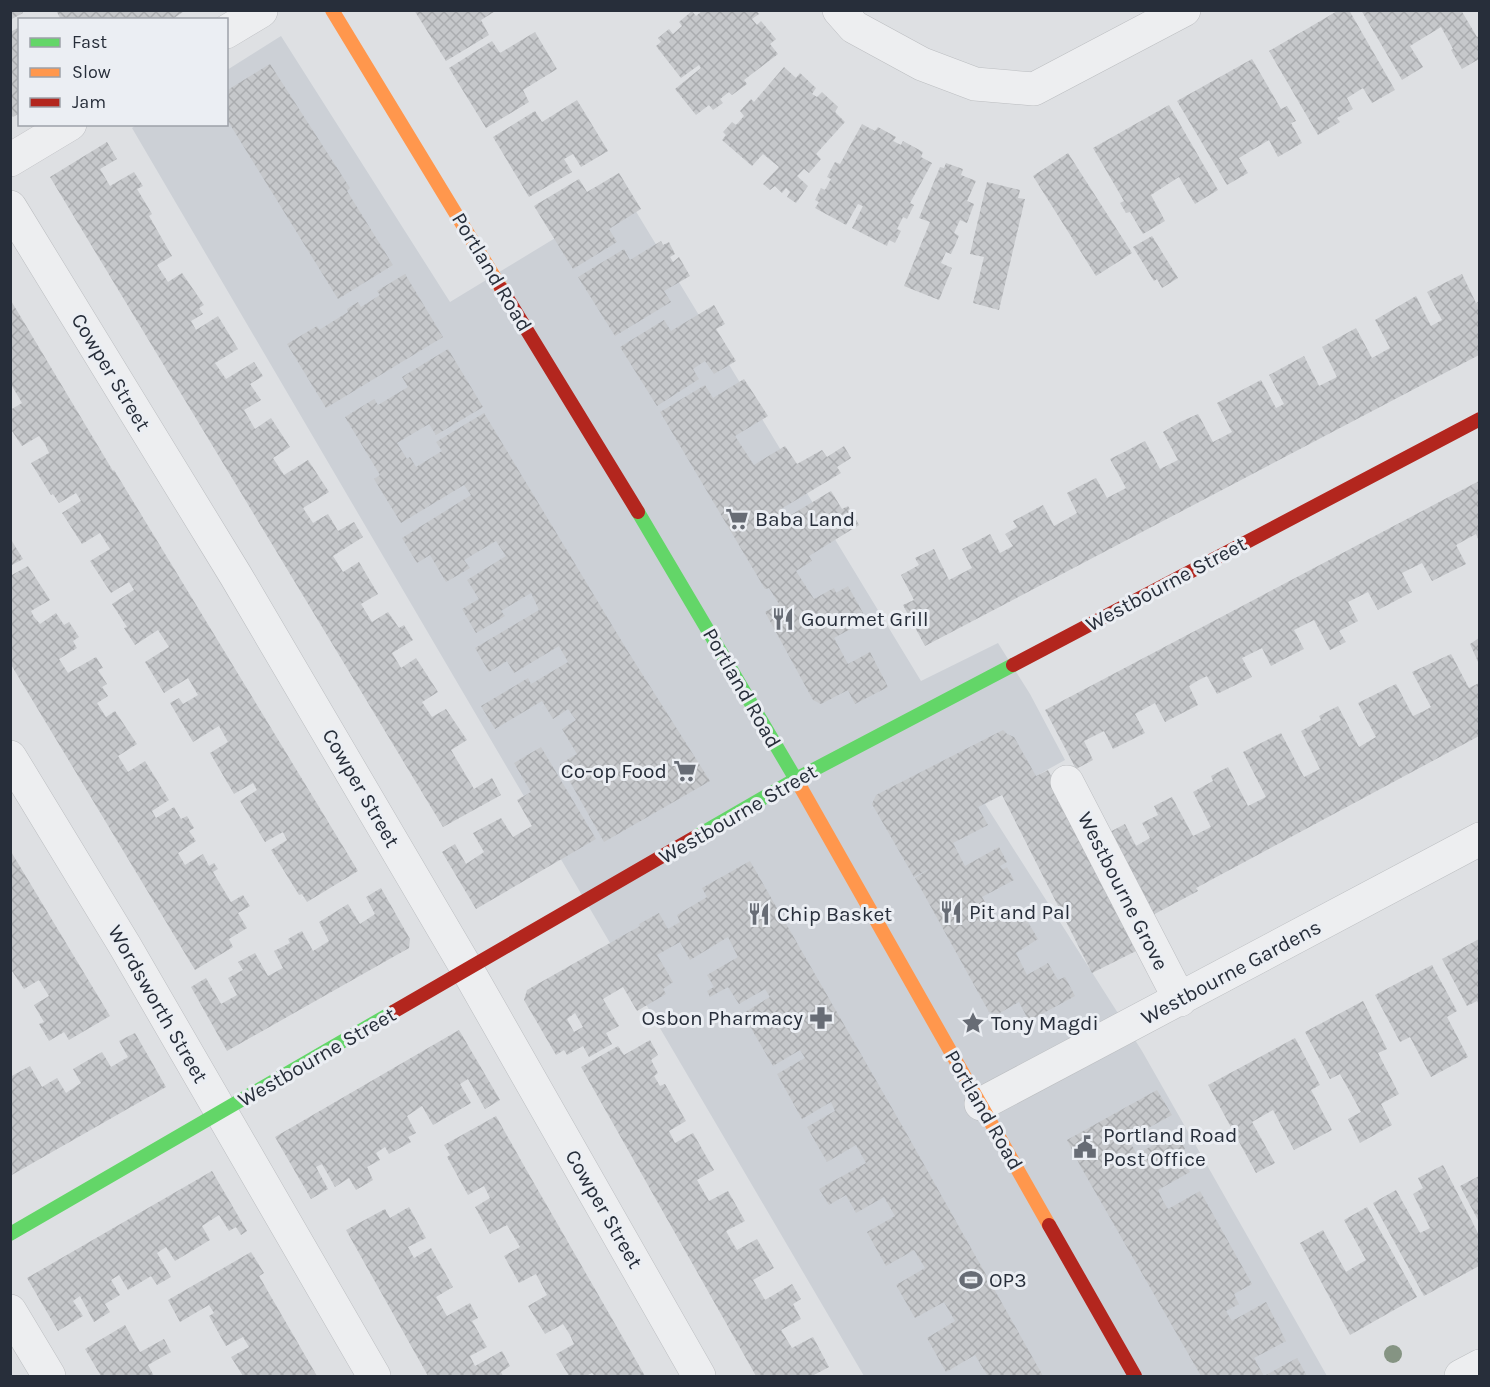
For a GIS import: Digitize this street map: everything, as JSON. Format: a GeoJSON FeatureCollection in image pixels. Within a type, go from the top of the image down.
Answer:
{"type":"FeatureCollection","features":[{"type":"Feature","properties":{"kind":"street","name":"Portland Road"},"geometry":{"type":"LineString","coordinates":[[332,10],[623,486],[796,780],[1135,1377]]}},
{"type":"Feature","properties":{"kind":"street"},"geometry":{"type":"LineString","coordinates":[[839,10],[854,27],[922,64],[975,84],[1035,89],[1184,10]]}},
{"type":"Feature","properties":{"kind":"street"},"geometry":{"type":"LineString","coordinates":[[228,31],[261,11]]}},
{"type":"Feature","properties":{"kind":"street"},"geometry":{"type":"LineString","coordinates":[[10,160],[67,126]]}},
{"type":"Feature","properties":{"kind":"street","name":"Cowper Street"},"geometry":{"type":"LineString","coordinates":[[10,207],[236,576],[467,969],[699,1377]]}},
{"type":"Feature","properties":{"kind":"street","name":"Westbourne Street"},"geometry":{"type":"LineString","coordinates":[[10,1234],[796,780],[1479,419]]}},
{"type":"Feature","properties":{"kind":"street","name":"Wordsworth Street"},"geometry":{"type":"LineString","coordinates":[[10,757],[125,946],[374,1377]]}},
{"type":"Feature","properties":{"kind":"street","name":"Westbourne Grove"},"geometry":{"type":"LineString","coordinates":[[1067,782],[1180,1000]]}},
{"type":"Feature","properties":{"kind":"street","name":"Westbourne Gardens"},"geometry":{"type":"LineString","coordinates":[[981,1104],[1479,839]]}},
{"type":"Feature","properties":{"kind":"street"},"geometry":{"type":"LineString","coordinates":[[10,1311],[49,1377]]}},
{"type":"Feature","properties":{"kind":"street"},"geometry":{"type":"LineString","coordinates":[[1461,1377],[1479,1366]]}},
{"type":"Feature","properties":{"kind":"shaded area"},"geometry":{"type":"Polygon","coordinates":[[[281,36],[450,302],[626,195],[921,681],[998,643],[1030,694],[1065,760],[985,804],[1142,1051],[1327,1376],[864,1376],[132,128],[135,126],[228,126],[228,69],[281,36]]]}},
{"type":"Feature","properties":{"kind":"building"},"geometry":{"type":"Polygon","coordinates":[[[10,10],[22,10],[23,13],[10,20],[10,10]]]}},
{"type":"Feature","properties":{"kind":"building"},"geometry":{"type":"Polygon","coordinates":[[[56,10],[186,10],[174,18],[60,18],[56,10]]]}},
{"type":"Feature","properties":{"kind":"building"},"geometry":{"type":"Polygon","coordinates":[[[414,10],[497,10],[481,20],[489,35],[446,61],[414,10]]]}},
{"type":"Feature","properties":{"kind":"building"},"geometry":{"type":"Polygon","coordinates":[[[703,10],[756,10],[759,14],[752,19],[757,25],[761,21],[776,39],[770,44],[778,54],[744,80],[747,84],[732,95],[729,92],[720,99],[723,103],[713,110],[709,105],[696,115],[675,89],[701,68],[699,65],[681,78],[656,46],[661,42],[658,38],[669,29],[673,34],[682,26],[679,22],[692,11],[696,16],[703,10]]]}},
{"type":"Feature","properties":{"kind":"building"},"geometry":{"type":"Polygon","coordinates":[[[1339,10],[1349,10],[1395,90],[1372,103],[1363,88],[1347,98],[1353,109],[1337,118],[1340,122],[1318,135],[1269,51],[1339,10]]]}},
{"type":"Feature","properties":{"kind":"building"},"geometry":{"type":"Polygon","coordinates":[[[1361,10],[1461,10],[1477,37],[1479,36],[1479,59],[1462,69],[1441,27],[1410,46],[1423,67],[1402,80],[1361,10]]]}},
{"type":"Feature","properties":{"kind":"building"},"geometry":{"type":"Polygon","coordinates":[[[10,28],[12,31],[18,28],[18,114],[13,117],[10,114],[10,28]]]}},
{"type":"Feature","properties":{"kind":"building"},"geometry":{"type":"Polygon","coordinates":[[[535,32],[557,69],[523,90],[529,102],[486,128],[449,68],[492,41],[500,53],[535,32]]]}},
{"type":"Feature","properties":{"kind":"building"},"geometry":{"type":"Polygon","coordinates":[[[1252,59],[1281,109],[1287,106],[1296,121],[1291,123],[1302,143],[1278,157],[1269,140],[1239,158],[1248,173],[1227,185],[1177,101],[1252,59]]]}},
{"type":"Feature","properties":{"kind":"building"},"geometry":{"type":"Polygon","coordinates":[[[270,64],[350,188],[347,191],[393,265],[338,299],[228,121],[228,90],[270,64]]]}},
{"type":"Feature","properties":{"kind":"building"},"geometry":{"type":"Polygon","coordinates":[[[784,67],[796,78],[800,73],[816,88],[812,94],[817,97],[822,92],[838,107],[835,112],[845,122],[816,154],[821,159],[809,173],[804,169],[797,176],[808,186],[796,203],[787,197],[790,192],[786,188],[782,193],[775,186],[770,190],[763,184],[779,167],[763,154],[752,166],[722,140],[726,135],[723,132],[732,122],[736,125],[744,116],[740,111],[751,99],[754,102],[784,67]]]}},
{"type":"Feature","properties":{"kind":"building"},"geometry":{"type":"Polygon","coordinates":[[[577,100],[608,151],[581,167],[573,154],[564,159],[572,172],[529,197],[493,137],[535,111],[542,122],[577,100]]]}},
{"type":"Feature","properties":{"kind":"building"},"geometry":{"type":"Polygon","coordinates":[[[1169,105],[1218,190],[1195,204],[1179,177],[1151,195],[1165,221],[1143,234],[1130,212],[1126,213],[1120,203],[1124,201],[1093,148],[1169,105]]]}},
{"type":"Feature","properties":{"kind":"building"},"geometry":{"type":"Polygon","coordinates":[[[862,124],[875,131],[878,127],[896,137],[893,141],[901,145],[903,141],[923,152],[921,157],[932,163],[910,203],[914,205],[907,219],[903,217],[897,229],[901,231],[895,243],[889,240],[887,246],[852,228],[863,206],[858,204],[846,225],[815,208],[819,202],[815,200],[821,188],[825,190],[831,179],[827,177],[835,162],[840,164],[862,124]]]}},
{"type":"Feature","properties":{"kind":"building"},"geometry":{"type":"Polygon","coordinates":[[[107,142],[117,159],[100,169],[110,186],[134,172],[143,186],[137,189],[152,214],[149,216],[172,256],[157,265],[168,282],[182,273],[204,305],[199,308],[203,314],[191,321],[196,330],[218,316],[238,349],[215,363],[226,379],[254,362],[263,376],[250,384],[261,400],[244,410],[255,429],[271,418],[290,447],[273,458],[284,475],[308,460],[329,492],[303,508],[313,523],[328,514],[338,531],[354,522],[363,537],[333,556],[343,572],[359,562],[378,594],[361,604],[372,622],[388,612],[399,628],[404,625],[413,640],[392,653],[401,668],[416,658],[438,692],[422,702],[432,717],[446,709],[467,740],[451,750],[474,789],[492,778],[501,795],[443,827],[50,177],[107,142]]]}},
{"type":"Feature","properties":{"kind":"building"},"geometry":{"type":"Polygon","coordinates":[[[1068,153],[1132,253],[1096,276],[1033,176],[1068,153]]]}},
{"type":"Feature","properties":{"kind":"building"},"geometry":{"type":"Polygon","coordinates":[[[946,163],[963,169],[961,175],[976,181],[967,201],[974,204],[967,223],[960,220],[954,233],[959,236],[951,254],[946,252],[941,263],[952,268],[939,300],[904,286],[930,222],[919,218],[940,167],[944,168],[946,163]]]}},
{"type":"Feature","properties":{"kind":"building"},"geometry":{"type":"Polygon","coordinates":[[[619,173],[641,209],[609,229],[617,242],[573,269],[534,206],[579,179],[587,192],[619,173]]]}},
{"type":"Feature","properties":{"kind":"building"},"geometry":{"type":"Polygon","coordinates":[[[987,182],[1020,190],[1018,198],[1025,199],[999,310],[973,303],[984,257],[970,254],[987,182]]]}},
{"type":"Feature","properties":{"kind":"building"},"geometry":{"type":"Polygon","coordinates":[[[1152,236],[1178,278],[1162,288],[1157,279],[1154,281],[1133,247],[1152,236]]]}},
{"type":"Feature","properties":{"kind":"building"},"geometry":{"type":"Polygon","coordinates":[[[661,241],[663,245],[669,242],[675,254],[670,257],[673,262],[679,257],[690,276],[664,291],[671,302],[615,336],[578,277],[624,249],[630,260],[661,241]]]}},
{"type":"Feature","properties":{"kind":"building"},"geometry":{"type":"Polygon","coordinates":[[[405,274],[443,337],[326,408],[287,344],[317,326],[319,330],[348,312],[347,309],[358,302],[361,307],[380,295],[377,291],[405,274]]]}},
{"type":"Feature","properties":{"kind":"building"},"geometry":{"type":"Polygon","coordinates":[[[1462,274],[1476,303],[1479,301],[1479,355],[925,646],[903,605],[914,600],[901,575],[919,565],[915,558],[934,549],[949,580],[972,568],[962,549],[990,534],[1000,553],[1013,546],[1005,534],[1017,527],[1013,521],[1043,505],[1054,526],[1077,513],[1067,493],[1080,486],[1096,478],[1107,498],[1126,488],[1110,459],[1145,441],[1160,469],[1178,460],[1163,432],[1198,414],[1213,442],[1232,432],[1217,403],[1261,380],[1276,408],[1284,404],[1269,375],[1304,356],[1319,386],[1337,377],[1322,347],[1356,328],[1372,358],[1390,348],[1375,320],[1416,296],[1431,326],[1442,320],[1427,292],[1462,274]]]}},
{"type":"Feature","properties":{"kind":"building"},"geometry":{"type":"Polygon","coordinates":[[[10,299],[358,871],[307,902],[302,894],[299,895],[271,850],[287,840],[283,832],[265,842],[240,801],[257,790],[253,783],[234,794],[210,753],[228,742],[219,726],[193,742],[170,703],[179,698],[183,704],[198,695],[188,678],[164,693],[145,662],[169,647],[158,630],[135,645],[124,628],[127,627],[112,604],[134,590],[129,582],[111,593],[90,561],[110,549],[100,533],[82,544],[62,513],[81,501],[76,493],[59,503],[53,494],[51,495],[31,463],[49,453],[45,444],[39,436],[22,446],[10,428],[10,410],[22,403],[12,386],[10,387],[10,299]]]}},
{"type":"Feature","properties":{"kind":"building"},"geometry":{"type":"Polygon","coordinates":[[[714,305],[725,324],[716,329],[736,361],[714,374],[705,361],[693,369],[699,379],[657,406],[620,347],[664,320],[671,331],[714,305]]]}},
{"type":"Feature","properties":{"kind":"building"},"geometry":{"type":"Polygon","coordinates":[[[448,349],[483,407],[436,435],[429,424],[397,443],[407,459],[410,457],[416,467],[442,451],[436,442],[484,413],[627,650],[710,781],[604,842],[560,764],[577,754],[562,729],[576,720],[568,709],[553,719],[542,701],[495,729],[481,706],[528,678],[531,684],[568,662],[559,646],[514,673],[507,661],[489,672],[475,648],[539,610],[531,593],[501,611],[505,616],[476,633],[462,609],[479,599],[467,580],[506,556],[496,541],[464,560],[470,568],[446,582],[430,555],[417,563],[402,538],[471,495],[464,485],[401,523],[374,479],[380,475],[345,417],[374,399],[378,405],[408,387],[402,377],[448,349]]]}},
{"type":"Feature","properties":{"kind":"building"},"geometry":{"type":"Polygon","coordinates":[[[744,379],[768,416],[735,436],[754,465],[785,446],[797,464],[822,450],[827,457],[844,446],[851,458],[837,467],[841,473],[781,509],[786,518],[831,491],[842,509],[848,506],[859,525],[809,556],[812,561],[796,571],[814,599],[834,588],[836,593],[848,586],[867,620],[834,638],[848,664],[870,652],[888,687],[855,704],[848,690],[821,704],[813,700],[765,612],[779,604],[769,588],[765,589],[660,412],[705,385],[713,398],[744,379]]]}},
{"type":"Feature","properties":{"kind":"building"},"geometry":{"type":"Polygon","coordinates":[[[1479,481],[1479,541],[1476,534],[1456,545],[1466,564],[1432,581],[1422,563],[1402,573],[1412,592],[1378,610],[1368,592],[1348,602],[1358,621],[1339,631],[1346,642],[1330,650],[1314,620],[1294,630],[1304,649],[1271,666],[1262,648],[1242,658],[1252,677],[1217,694],[1207,676],[1197,681],[1189,686],[1198,705],[1165,722],[1155,703],[1135,714],[1145,733],[1113,749],[1104,731],[1084,741],[1093,760],[1076,769],[1045,710],[1479,481]]]}},
{"type":"Feature","properties":{"kind":"building"},"geometry":{"type":"Polygon","coordinates":[[[10,538],[23,559],[10,566],[10,538]]]}},
{"type":"Feature","properties":{"kind":"building"},"geometry":{"type":"Polygon","coordinates":[[[28,566],[50,600],[31,611],[34,617],[40,624],[56,613],[64,625],[69,622],[79,637],[73,641],[77,648],[59,659],[68,673],[96,657],[103,668],[98,670],[107,684],[102,687],[108,696],[97,703],[106,717],[115,711],[137,744],[118,756],[128,772],[145,761],[169,800],[152,811],[156,818],[174,807],[181,819],[187,816],[194,828],[189,831],[196,841],[178,853],[185,865],[203,854],[209,866],[214,863],[218,869],[213,872],[231,902],[243,895],[250,906],[238,913],[247,928],[229,939],[233,947],[195,970],[10,663],[10,576],[28,566]]]}},
{"type":"Feature","properties":{"kind":"building"},"geometry":{"type":"Polygon","coordinates":[[[1479,638],[1479,664],[1470,644],[1479,638]]]}},
{"type":"Feature","properties":{"kind":"building"},"geometry":{"type":"Polygon","coordinates":[[[1451,654],[1469,688],[1479,683],[1479,736],[1196,888],[1198,891],[1149,917],[1106,834],[1125,824],[1136,846],[1150,838],[1142,823],[1158,815],[1154,806],[1172,797],[1193,836],[1211,827],[1193,792],[1213,781],[1211,776],[1228,767],[1248,806],[1266,797],[1243,752],[1281,733],[1304,777],[1320,769],[1301,731],[1321,720],[1319,716],[1338,706],[1359,747],[1376,737],[1358,703],[1396,684],[1413,716],[1424,711],[1431,707],[1412,672],[1451,654]]]}},
{"type":"Feature","properties":{"kind":"building"},"geometry":{"type":"Polygon","coordinates":[[[1003,730],[1014,737],[1036,776],[1048,770],[1138,950],[1092,973],[1002,795],[978,807],[988,825],[953,843],[965,866],[999,847],[1007,862],[1000,866],[1003,870],[1007,867],[1014,880],[982,897],[996,921],[1020,908],[1038,939],[1016,953],[1027,975],[1048,963],[1058,980],[1065,977],[1075,996],[1029,1021],[1019,1002],[998,1014],[989,1012],[915,878],[931,868],[914,877],[872,804],[876,795],[1003,730]]]}},
{"type":"Feature","properties":{"kind":"building"},"geometry":{"type":"Polygon","coordinates":[[[541,747],[596,839],[476,909],[442,852],[455,844],[466,864],[484,852],[473,833],[501,818],[513,837],[532,826],[517,800],[531,792],[514,763],[541,747]]]}},
{"type":"Feature","properties":{"kind":"building"},"geometry":{"type":"Polygon","coordinates":[[[10,850],[110,1016],[69,1040],[64,1032],[49,1041],[39,1024],[44,1022],[34,1005],[49,996],[39,980],[24,989],[10,968],[10,850]]]}},
{"type":"Feature","properties":{"kind":"building"},"geometry":{"type":"Polygon","coordinates":[[[750,861],[1043,1376],[983,1376],[987,1375],[975,1355],[946,1372],[927,1338],[955,1321],[944,1302],[915,1318],[896,1285],[925,1268],[914,1250],[886,1266],[867,1232],[895,1216],[884,1197],[856,1213],[846,1195],[829,1205],[819,1189],[866,1163],[856,1145],[827,1162],[807,1127],[835,1111],[831,1102],[802,1119],[777,1074],[805,1058],[800,1050],[773,1066],[748,1023],[742,1026],[737,1017],[770,997],[765,989],[739,1004],[728,987],[710,997],[707,991],[714,987],[707,975],[738,957],[728,937],[690,960],[680,942],[657,955],[673,982],[663,989],[666,994],[637,1011],[623,987],[603,999],[619,1026],[606,1033],[612,1044],[589,1057],[583,1046],[567,1055],[564,1050],[556,1055],[524,1000],[527,990],[659,913],[668,929],[680,922],[677,915],[707,897],[702,888],[750,861]],[[575,1013],[567,1019],[574,1032],[583,1027],[575,1013]]]}},
{"type":"Feature","properties":{"kind":"building"},"geometry":{"type":"Polygon","coordinates":[[[381,888],[410,939],[409,948],[227,1051],[191,987],[206,978],[221,1004],[237,995],[228,978],[243,970],[238,962],[255,953],[268,976],[283,968],[274,951],[290,943],[288,939],[302,931],[313,951],[329,941],[319,922],[348,904],[360,924],[375,914],[366,897],[381,888]]]}},
{"type":"Feature","properties":{"kind":"building"},"geometry":{"type":"Polygon","coordinates":[[[1479,939],[1479,1005],[1477,1001],[1467,1006],[1442,959],[1479,939]]]}},
{"type":"Feature","properties":{"kind":"building"},"geometry":{"type":"Polygon","coordinates":[[[1432,965],[1457,1011],[1447,1017],[1468,1057],[1431,1077],[1410,1037],[1400,1042],[1375,995],[1432,965]]]}},
{"type":"Feature","properties":{"kind":"building"},"geometry":{"type":"Polygon","coordinates":[[[1363,1001],[1387,1049],[1378,1053],[1399,1094],[1381,1104],[1392,1125],[1360,1143],[1348,1119],[1361,1112],[1340,1074],[1330,1079],[1305,1032],[1363,1001]]]}},
{"type":"Feature","properties":{"kind":"building"},"geometry":{"type":"Polygon","coordinates":[[[459,1030],[500,1100],[485,1109],[468,1079],[460,1084],[471,1103],[433,1125],[422,1106],[407,1116],[416,1133],[408,1137],[411,1142],[389,1154],[385,1147],[376,1153],[380,1160],[367,1167],[373,1180],[356,1190],[349,1178],[335,1187],[322,1164],[316,1167],[328,1189],[311,1199],[275,1137],[459,1030]]]}},
{"type":"Feature","properties":{"kind":"building"},"geometry":{"type":"Polygon","coordinates":[[[135,1033],[166,1087],[10,1176],[10,1077],[30,1066],[42,1087],[57,1078],[66,1093],[81,1083],[73,1069],[102,1052],[111,1067],[128,1057],[119,1041],[135,1033]]]}},
{"type":"Feature","properties":{"kind":"building"},"geometry":{"type":"Polygon","coordinates":[[[1295,1038],[1320,1085],[1311,1090],[1332,1130],[1294,1150],[1273,1110],[1252,1122],[1275,1163],[1256,1173],[1208,1085],[1295,1038]]]}},
{"type":"Feature","properties":{"kind":"building"},"geometry":{"type":"Polygon","coordinates":[[[650,1040],[658,1055],[651,1060],[658,1073],[654,1076],[660,1086],[665,1084],[686,1121],[669,1131],[675,1143],[693,1133],[714,1170],[697,1180],[709,1201],[728,1191],[745,1221],[726,1231],[737,1250],[757,1239],[774,1268],[753,1280],[765,1300],[792,1284],[801,1299],[793,1304],[801,1319],[781,1330],[792,1348],[813,1337],[829,1367],[812,1376],[756,1376],[581,1067],[618,1046],[624,1055],[650,1040]]]}},
{"type":"Feature","properties":{"kind":"building"},"geometry":{"type":"Polygon","coordinates":[[[1157,1090],[1172,1115],[1128,1139],[1137,1154],[1177,1132],[1185,1149],[1178,1152],[1190,1172],[1158,1190],[1168,1209],[1200,1191],[1252,1284],[1234,1294],[1239,1304],[1226,1311],[1232,1321],[1266,1302],[1286,1341],[1254,1358],[1264,1376],[1201,1376],[1067,1140],[1157,1090]]]}},
{"type":"Feature","properties":{"kind":"building"},"geometry":{"type":"Polygon","coordinates":[[[496,1116],[645,1376],[595,1376],[592,1373],[586,1376],[569,1376],[556,1354],[574,1344],[570,1335],[563,1324],[545,1334],[528,1306],[547,1295],[536,1274],[519,1283],[504,1256],[520,1247],[507,1225],[490,1234],[475,1207],[490,1198],[484,1186],[468,1195],[447,1157],[450,1155],[444,1145],[496,1116]]]}},
{"type":"Feature","properties":{"kind":"building"},"geometry":{"type":"Polygon","coordinates":[[[1443,1165],[1479,1235],[1479,1266],[1424,1296],[1373,1203],[1396,1190],[1420,1233],[1430,1228],[1413,1194],[1423,1188],[1418,1178],[1443,1165]]]}},
{"type":"Feature","properties":{"kind":"building"},"geometry":{"type":"Polygon","coordinates":[[[212,1171],[247,1231],[241,1235],[236,1227],[229,1231],[219,1215],[202,1226],[210,1240],[175,1261],[166,1247],[157,1253],[171,1277],[157,1285],[151,1276],[128,1290],[119,1275],[111,1280],[120,1295],[105,1304],[110,1312],[94,1322],[80,1296],[73,1301],[83,1316],[58,1331],[27,1278],[212,1171]]]}},
{"type":"Feature","properties":{"kind":"building"},"geometry":{"type":"Polygon","coordinates":[[[1479,1176],[1479,1222],[1460,1186],[1479,1176]]]}},
{"type":"Feature","properties":{"kind":"building"},"geometry":{"type":"Polygon","coordinates":[[[409,1207],[426,1238],[408,1247],[414,1258],[431,1248],[453,1287],[436,1297],[447,1316],[470,1303],[478,1318],[472,1321],[487,1347],[470,1356],[475,1366],[502,1351],[510,1366],[501,1372],[503,1376],[428,1376],[346,1230],[385,1209],[390,1218],[409,1207]]]}},
{"type":"Feature","properties":{"kind":"building"},"geometry":{"type":"Polygon","coordinates":[[[1367,1207],[1417,1297],[1350,1335],[1300,1243],[1323,1230],[1346,1272],[1366,1260],[1344,1220],[1367,1207]]]}},
{"type":"Feature","properties":{"kind":"building"},"geometry":{"type":"Polygon","coordinates":[[[251,1252],[264,1273],[259,1276],[317,1376],[243,1376],[231,1357],[249,1347],[243,1337],[226,1346],[209,1316],[214,1313],[209,1305],[180,1322],[168,1300],[251,1252]]]}},
{"type":"Feature","properties":{"kind":"building"},"geometry":{"type":"Polygon","coordinates":[[[125,1325],[140,1352],[164,1339],[171,1352],[148,1365],[154,1376],[101,1376],[85,1349],[125,1325]]]}},
{"type":"Feature","properties":{"kind":"building"},"geometry":{"type":"Polygon","coordinates":[[[1297,1358],[1307,1376],[1264,1376],[1297,1358]]]}},
{"type":"Feature","properties":{"kind":"traffic: fast"},"geometry":{"type":"LineString","coordinates":[[638,512],[801,788]]}},
{"type":"Feature","properties":{"kind":"traffic: fast"},"geometry":{"type":"LineString","coordinates":[[697,836],[796,779],[1013,665]]}},
{"type":"Feature","properties":{"kind":"traffic: fast"},"geometry":{"type":"LineString","coordinates":[[10,1234],[393,1012]]}},
{"type":"Feature","properties":{"kind":"traffic: slow"},"geometry":{"type":"LineString","coordinates":[[332,10],[501,288]]}},
{"type":"Feature","properties":{"kind":"traffic: slow"},"geometry":{"type":"LineString","coordinates":[[801,788],[1049,1225]]}},
{"type":"Feature","properties":{"kind":"traffic: jam"},"geometry":{"type":"LineString","coordinates":[[501,288],[638,512]]}},
{"type":"Feature","properties":{"kind":"traffic: jam"},"geometry":{"type":"LineString","coordinates":[[1013,665],[1480,419]]}},
{"type":"Feature","properties":{"kind":"traffic: jam"},"geometry":{"type":"LineString","coordinates":[[393,1012],[697,836]]}},
{"type":"Feature","properties":{"kind":"traffic: jam"},"geometry":{"type":"LineString","coordinates":[[1049,1225],[1135,1376]]}},
{"type":"Feature","properties":{"kind":"place","name":"Baba Land"},"geometry":{"type":"Point","coordinates":[737,519]}},
{"type":"Feature","properties":{"kind":"place","name":"Gourmet Grill"},"geometry":{"type":"Point","coordinates":[783,619]}},
{"type":"Feature","properties":{"kind":"place","name":"Co-op Food"},"geometry":{"type":"Point","coordinates":[685,771]}},
{"type":"Feature","properties":{"kind":"place","name":"Pit and Pal"},"geometry":{"type":"Point","coordinates":[951,912]}},
{"type":"Feature","properties":{"kind":"place","name":"Chip Basket"},"geometry":{"type":"Point","coordinates":[759,914]}},
{"type":"Feature","properties":{"kind":"place","name":"Osbon Pharmacy"},"geometry":{"type":"Point","coordinates":[821,1018]}},
{"type":"Feature","properties":{"kind":"place","name":"Tony Magdi"},"geometry":{"type":"Point","coordinates":[973,1023]}},
{"type":"Feature","properties":{"kind":"place","name":"Portland Road Post Office"},"geometry":{"type":"Point","coordinates":[1085,1147]}},
{"type":"Feature","properties":{"kind":"place","name":"OP3"},"geometry":{"type":"Point","coordinates":[971,1280]}}]}
